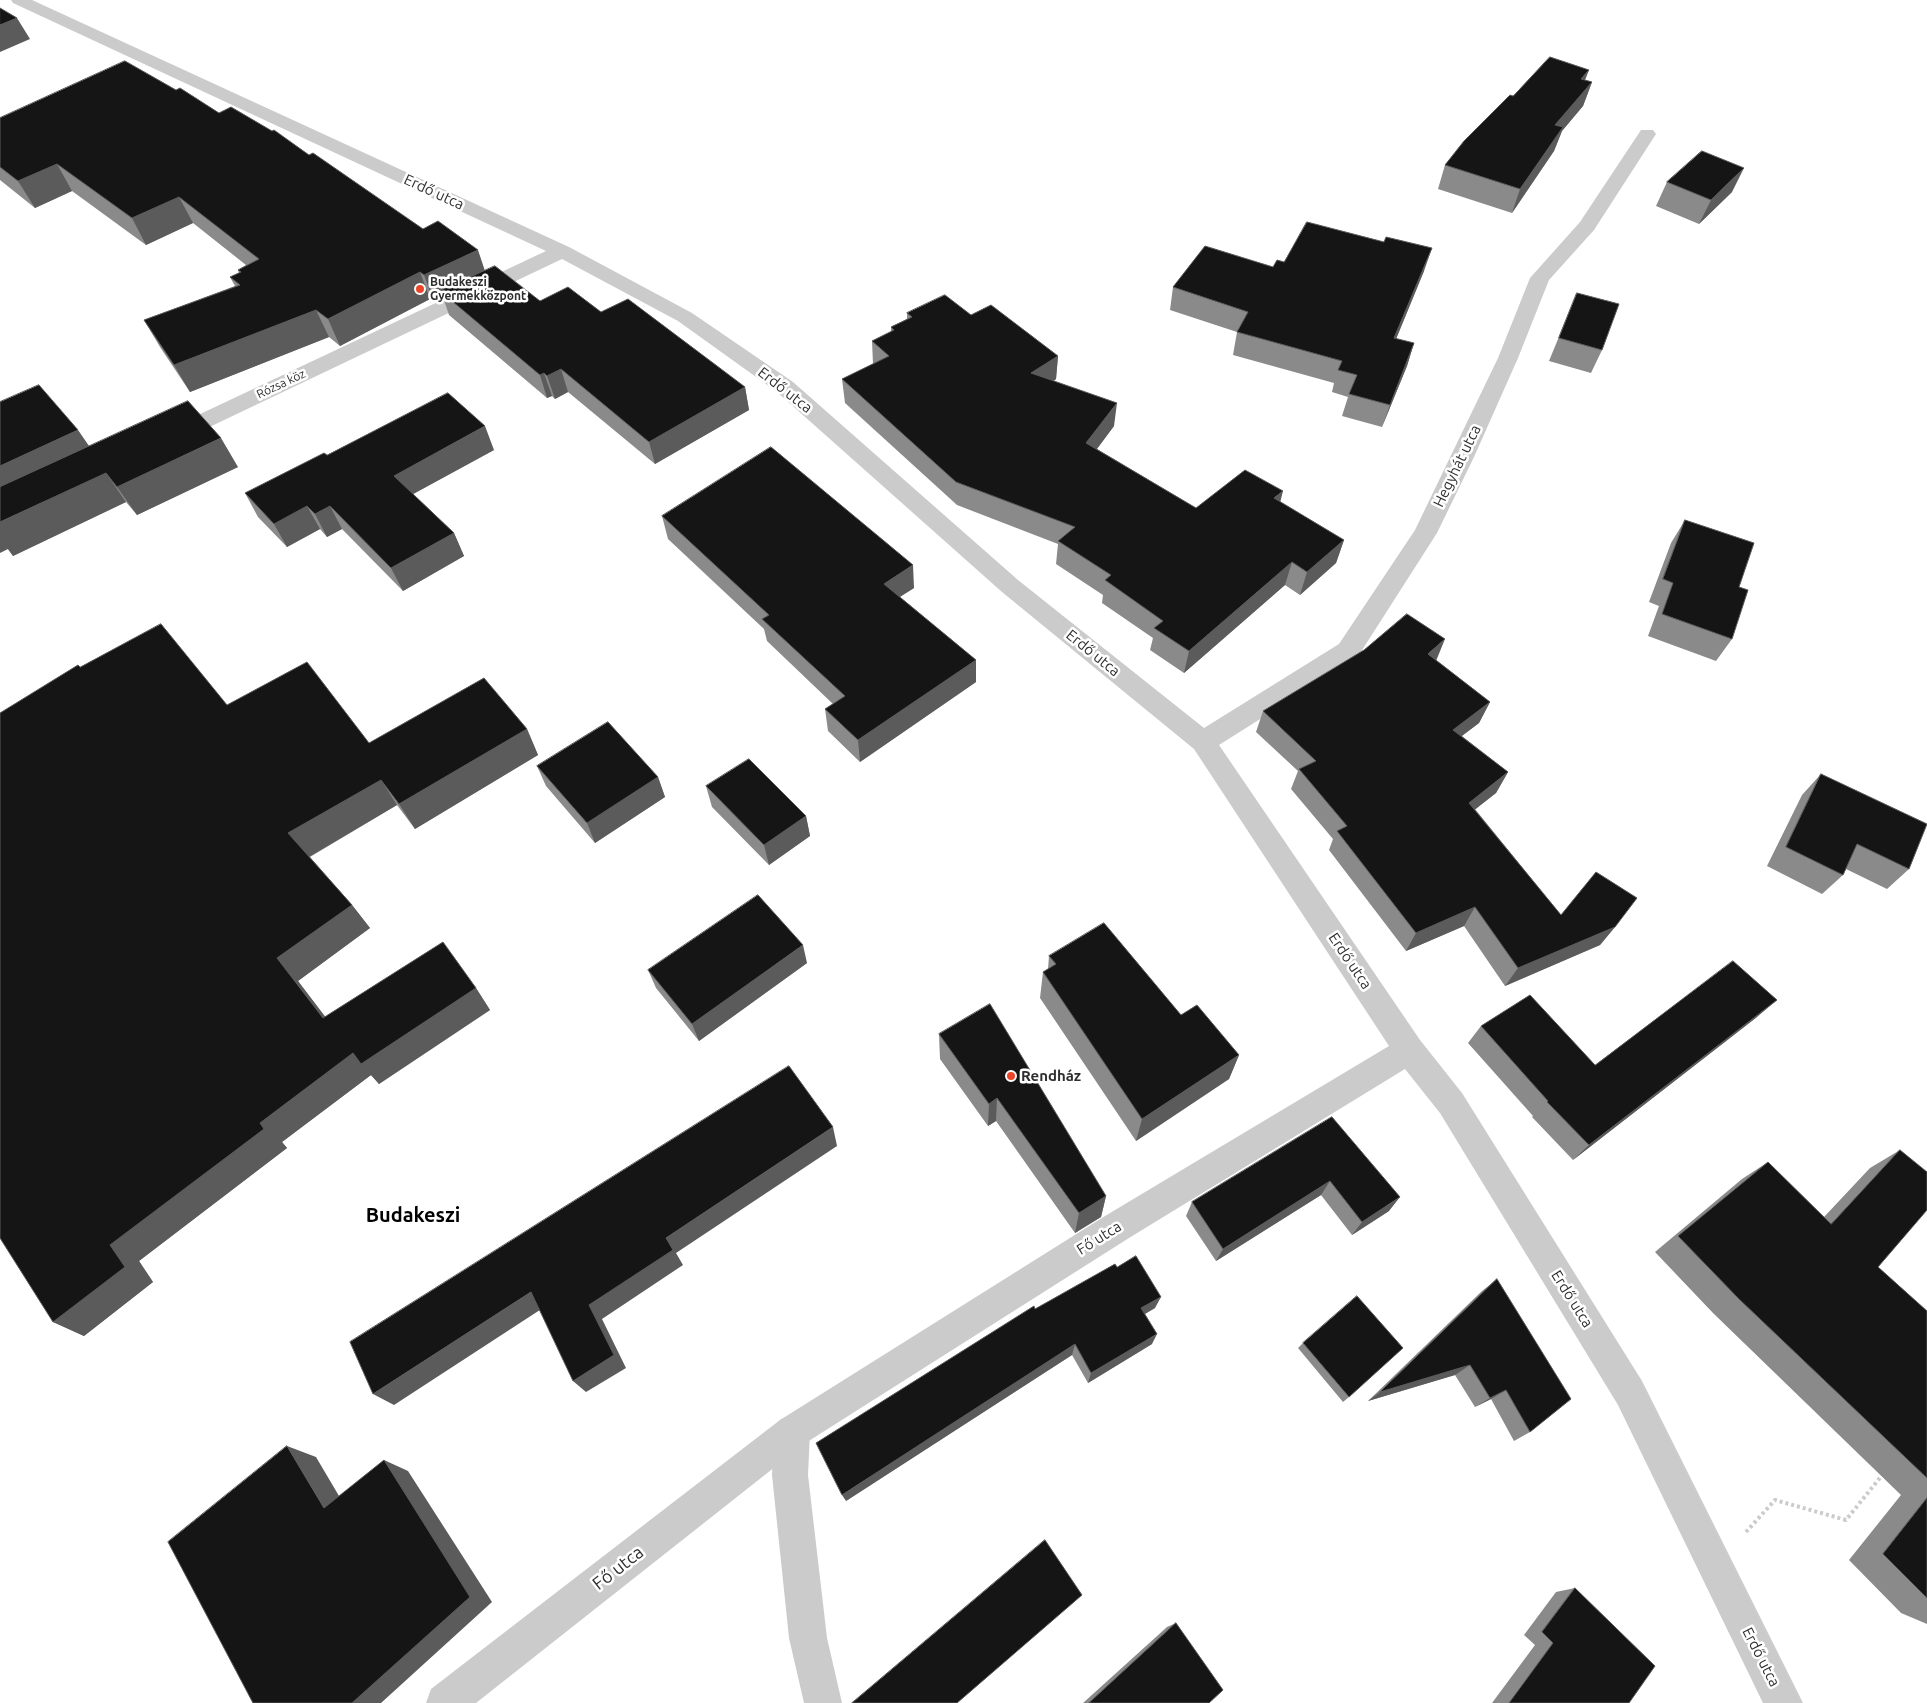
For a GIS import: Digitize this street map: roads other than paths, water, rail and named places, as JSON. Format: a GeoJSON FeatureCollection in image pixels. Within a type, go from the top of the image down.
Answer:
{"type":"FeatureCollection","features":[{"type":"Feature","properties":{"kind":"street","name":"Erdő utca"},"geometry":{"type":"LineString","coordinates":[[19,0],[562,251],[685,317],[785,387],[1010,586],[1202,742],[1410,1050],[1451,1104],[1630,1393],[1784,1703]]}},
{"type":"Feature","properties":{"kind":"street","name":"Hegyhát utca"},"geometry":{"type":"LineString","coordinates":[[1202,742],[1348,650],[1424,534],[1463,457],[1508,358],[1540,278],[1587,226],[1647,134]]}},
{"type":"Feature","properties":{"kind":"street","name":"Rózsa köz"},"geometry":{"type":"LineString","coordinates":[[152,445],[562,251]]}},
{"type":"Feature","properties":{"kind":"street","name":"Fő utca"},"geometry":{"type":"LineString","coordinates":[[445,1703],[792,1432],[1116,1227],[1410,1050]]}},
{"type":"Feature","properties":{"kind":"street"},"geometry":{"type":"LineString","coordinates":[[792,1432],[790,1475],[808,1638],[823,1703]]}},
{"type":"Feature","properties":{"kind":"place","name":"Budakeszi Gyermekközpont"},"geometry":{"type":"Point","coordinates":[420,289]}},
{"type":"Feature","properties":{"kind":"place","name":"Rendház"},"geometry":{"type":"Point","coordinates":[1011,1076]}},
{"type":"Feature","properties":{"kind":"district","name":"Budakeszi"},"geometry":{"type":"Point","coordinates":[413,1215]}}]}
